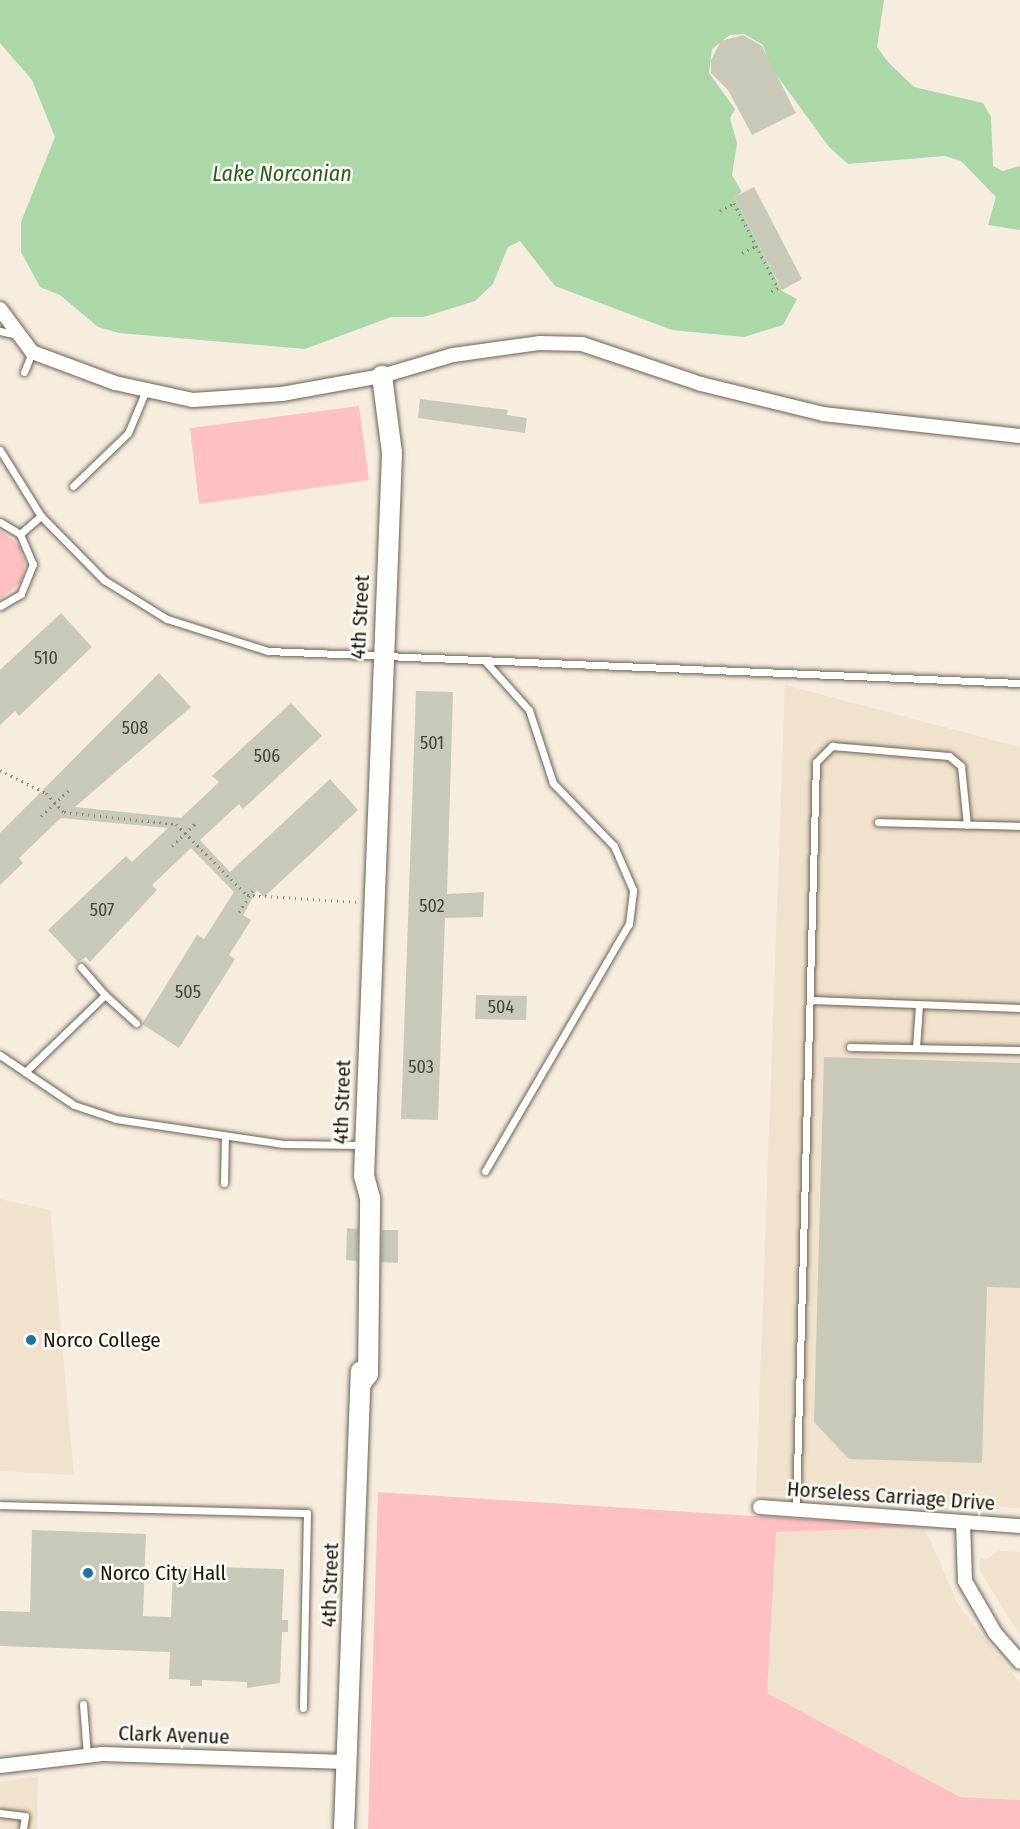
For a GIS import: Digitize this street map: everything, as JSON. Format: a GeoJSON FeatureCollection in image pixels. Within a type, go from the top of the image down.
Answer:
{"type":"FeatureCollection","features":[{"type":"Feature","properties":{"kind":"street"},"geometry":{"type":"LineString","coordinates":[[1,312],[32,352],[146,390],[193,400],[282,394],[382,376],[453,355],[540,343],[582,344],[701,384],[823,414],[1020,436]]}},
{"type":"Feature","properties":{"kind":"street","name":"4th Street"},"geometry":{"type":"LineString","coordinates":[[344,1829],[365,1378],[380,1331],[383,1247],[383,1230],[364,1176],[382,659],[392,453],[382,376]]}},
{"type":"Feature","properties":{"kind":"street"},"geometry":{"type":"LineString","coordinates":[[364,1176],[358,1330],[365,1378]]}},
{"type":"Feature","properties":{"kind":"street","name":"Horseless Carriage Drive"},"geometry":{"type":"LineString","coordinates":[[759,1507],[1020,1526]]}},
{"type":"Feature","properties":{"kind":"street"},"geometry":{"type":"LineString","coordinates":[[963,1523],[965,1581],[994,1634],[1020,1662]]}},
{"type":"Feature","properties":{"kind":"street","name":"Clark Avenue"},"geometry":{"type":"LineString","coordinates":[[0,1766],[87,1756],[347,1762]]}},
{"type":"Feature","properties":{"kind":"lane"},"geometry":{"type":"LineString","coordinates":[[0,331],[20,336]]}},
{"type":"Feature","properties":{"kind":"lane"},"geometry":{"type":"LineString","coordinates":[[24,372],[32,352]]}},
{"type":"Feature","properties":{"kind":"lane"},"geometry":{"type":"LineString","coordinates":[[73,486],[104,461],[128,433],[146,390]]}},
{"type":"Feature","properties":{"kind":"lane"},"geometry":{"type":"LineString","coordinates":[[0,450],[40,516],[104,580],[166,619],[268,651],[382,659],[485,661],[1020,683]]}},
{"type":"Feature","properties":{"kind":"lane"},"geometry":{"type":"LineString","coordinates":[[20,534],[40,516]]}},
{"type":"Feature","properties":{"kind":"lane"},"geometry":{"type":"LineString","coordinates":[[0,522],[20,534],[31,553],[32,575],[21,594],[0,606]]}},
{"type":"Feature","properties":{"kind":"lane"},"geometry":{"type":"LineString","coordinates":[[485,661],[529,710],[553,783],[615,846],[633,890],[629,924],[485,1171]]}},
{"type":"Feature","properties":{"kind":"lane"},"geometry":{"type":"LineString","coordinates":[[796,1510],[812,1000],[816,762],[832,746],[949,756],[961,766],[967,825]]}},
{"type":"Feature","properties":{"kind":"lane"},"geometry":{"type":"LineString","coordinates":[[878,822],[1020,826]]}},
{"type":"Feature","properties":{"kind":"lane"},"geometry":{"type":"LineString","coordinates":[[81,966],[105,995],[136,1023]]}},
{"type":"Feature","properties":{"kind":"lane"},"geometry":{"type":"LineString","coordinates":[[25,1072],[105,995]]}},
{"type":"Feature","properties":{"kind":"lane"},"geometry":{"type":"LineString","coordinates":[[812,1000],[1020,1008]]}},
{"type":"Feature","properties":{"kind":"lane"},"geometry":{"type":"LineString","coordinates":[[916,1048],[919,1005]]}},
{"type":"Feature","properties":{"kind":"lane"},"geometry":{"type":"LineString","coordinates":[[850,1047],[1020,1050]]}},
{"type":"Feature","properties":{"kind":"lane"},"geometry":{"type":"LineString","coordinates":[[0,1055],[75,1105],[95,1112],[225,1137],[365,1145]]}},
{"type":"Feature","properties":{"kind":"lane"},"geometry":{"type":"LineString","coordinates":[[224,1183],[225,1137]]}},
{"type":"Feature","properties":{"kind":"lane"},"geometry":{"type":"LineString","coordinates":[[0,1505],[307,1513],[303,1708]]}},
{"type":"Feature","properties":{"kind":"lane"},"geometry":{"type":"LineString","coordinates":[[83,1704],[87,1756]]}},
{"type":"Feature","properties":{"kind":"lane"},"geometry":{"type":"LineString","coordinates":[[0,1813],[25,1816],[23,1829]]}},
{"type":"Feature","properties":{"kind":"path"},"geometry":{"type":"LineString","coordinates":[[720,211],[734,203],[778,288],[770,292]]}},
{"type":"Feature","properties":{"kind":"path"},"geometry":{"type":"LineString","coordinates":[[742,253],[756,246]]}},
{"type":"Feature","properties":{"kind":"path"},"geometry":{"type":"LineString","coordinates":[[0,770],[54,803],[64,812],[176,824],[247,895],[374,903]]}},
{"type":"Feature","properties":{"kind":"path"},"geometry":{"type":"LineString","coordinates":[[41,816],[69,790]]}},
{"type":"Feature","properties":{"kind":"path"},"geometry":{"type":"LineString","coordinates":[[172,846],[197,822]]}},
{"type":"Feature","properties":{"kind":"path"},"geometry":{"type":"LineString","coordinates":[[239,912],[247,895],[255,887]]}},
{"type":"Feature","properties":{"kind":"shaded area"},"geometry":{"type":"Polygon","coordinates":[[[359,406],[369,480],[199,504],[190,428],[359,406]]]}},
{"type":"Feature","properties":{"kind":"shaded area"},"geometry":{"type":"Polygon","coordinates":[[[0,530],[20,546],[25,564],[21,582],[0,599],[0,530]]]}},
{"type":"Feature","properties":{"kind":"shaded area"},"geometry":{"type":"Polygon","coordinates":[[[785,685],[1020,747],[1020,1508],[756,1494],[785,685]]]}},
{"type":"Feature","properties":{"kind":"shaded area","name":"Norco College"},"geometry":{"type":"Polygon","coordinates":[[[0,1199],[50,1210],[74,1475],[0,1471],[0,1199]]]}},
{"type":"Feature","properties":{"kind":"shaded area"},"geometry":{"type":"Polygon","coordinates":[[[378,1492],[924,1527],[776,1532],[767,1693],[960,1797],[1020,1800],[1020,1829],[368,1829],[378,1492]]]}},
{"type":"Feature","properties":{"kind":"shaded area"},"geometry":{"type":"Polygon","coordinates":[[[924,1527],[959,1606],[1020,1683],[1020,1800],[960,1797],[767,1693],[775,1532],[924,1527]]]}},
{"type":"Feature","properties":{"kind":"shaded area"},"geometry":{"type":"Polygon","coordinates":[[[999,1551],[1020,1552],[1020,1635],[980,1571],[980,1558],[985,1560],[999,1551]]]}},
{"type":"Feature","properties":{"kind":"shaded area"},"geometry":{"type":"Polygon","coordinates":[[[38,1776],[37,1829],[0,1829],[0,1782],[38,1776]]]}},
{"type":"Feature","properties":{"kind":"water","name":"Lake Norconian"},"geometry":{"type":"Polygon","coordinates":[[[0,0],[884,0],[877,47],[888,62],[914,87],[983,103],[991,117],[993,166],[1003,171],[1020,166],[1020,230],[988,225],[996,197],[961,161],[945,156],[848,164],[829,147],[770,66],[763,45],[744,34],[730,35],[712,49],[709,73],[735,109],[730,118],[737,143],[732,175],[742,192],[734,197],[782,291],[797,299],[783,325],[744,337],[672,330],[555,286],[520,241],[508,247],[493,284],[475,301],[424,317],[391,317],[305,349],[119,333],[98,327],[60,295],[40,287],[21,252],[21,222],[55,137],[32,80],[0,43],[0,0]]]}},
{"type":"Feature","properties":{"kind":"building"},"geometry":{"type":"Polygon","coordinates":[[[743,35],[762,46],[796,113],[752,135],[728,90],[711,73],[711,60],[721,41],[743,35]]]}},
{"type":"Feature","properties":{"kind":"building"},"geometry":{"type":"Polygon","coordinates":[[[754,187],[802,279],[782,290],[734,197],[754,187]]]}},
{"type":"Feature","properties":{"kind":"building"},"geometry":{"type":"Polygon","coordinates":[[[420,399],[508,410],[507,415],[527,418],[525,433],[418,418],[420,399]]]}},
{"type":"Feature","properties":{"kind":"building"},"geometry":{"type":"Polygon","coordinates":[[[61,613],[92,647],[19,716],[15,711],[0,725],[0,670],[61,613]]]}},
{"type":"Feature","properties":{"kind":"building"},"geometry":{"type":"Polygon","coordinates":[[[159,673],[191,707],[75,807],[181,818],[219,782],[212,776],[291,703],[322,736],[243,809],[239,804],[200,840],[230,872],[330,779],[358,810],[264,897],[257,890],[243,915],[251,920],[229,955],[235,959],[179,1048],[142,1024],[197,935],[204,939],[234,892],[191,848],[152,885],[157,890],[90,962],[86,957],[78,962],[48,930],[126,856],[132,862],[168,828],[61,818],[19,858],[23,863],[0,885],[0,833],[159,673]]]}},
{"type":"Feature","properties":{"kind":"building"},"geometry":{"type":"Polygon","coordinates":[[[416,691],[453,692],[447,894],[484,892],[483,917],[445,918],[438,1120],[401,1119],[416,691]]]}},
{"type":"Feature","properties":{"kind":"building"},"geometry":{"type":"Polygon","coordinates":[[[476,995],[527,996],[526,1020],[475,1019],[476,995]]]}},
{"type":"Feature","properties":{"kind":"building"},"geometry":{"type":"Polygon","coordinates":[[[824,1057],[1020,1063],[1020,1288],[987,1287],[982,1463],[849,1459],[814,1422],[824,1057]]]}},
{"type":"Feature","properties":{"kind":"building"},"geometry":{"type":"Polygon","coordinates":[[[347,1228],[358,1229],[357,1261],[346,1260],[347,1228]]]}},
{"type":"Feature","properties":{"kind":"building"},"geometry":{"type":"Polygon","coordinates":[[[382,1230],[398,1230],[398,1263],[381,1262],[382,1230]]]}},
{"type":"Feature","properties":{"kind":"building"},"geometry":{"type":"Polygon","coordinates":[[[32,1530],[146,1534],[143,1616],[171,1617],[173,1566],[284,1569],[282,1620],[288,1620],[288,1632],[282,1632],[280,1683],[247,1688],[247,1682],[202,1680],[202,1686],[190,1686],[190,1680],[169,1679],[170,1652],[0,1646],[0,1611],[30,1612],[32,1530]]]}},
{"type":"Feature","properties":{"kind":"place","name":"Norco College"},"geometry":{"type":"Point","coordinates":[31,1340]}},
{"type":"Feature","properties":{"kind":"place","name":"Norco City Hall"},"geometry":{"type":"Point","coordinates":[88,1573]}}]}
